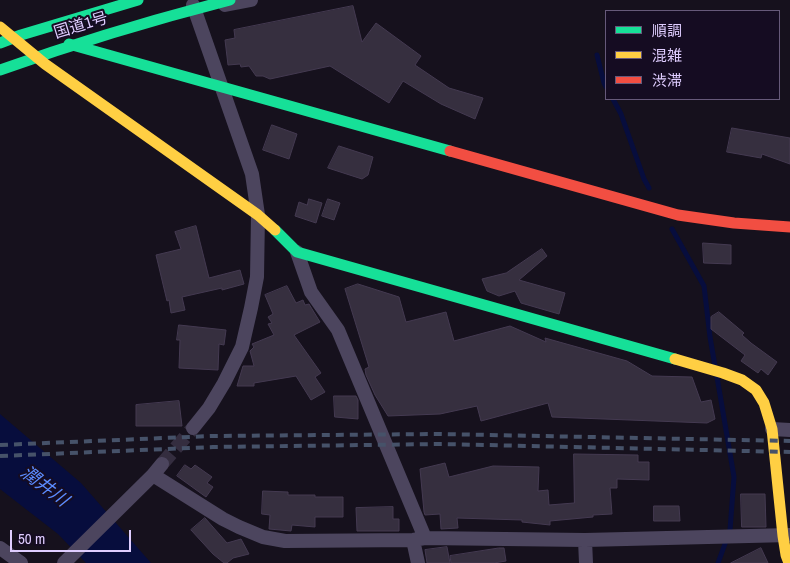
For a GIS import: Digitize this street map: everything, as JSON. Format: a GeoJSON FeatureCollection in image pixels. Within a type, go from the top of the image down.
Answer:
{"type":"FeatureCollection","features":[{"type":"Feature","properties":{"kind":"main road","name":"国道1号"},"geometry":{"type":"LineString","coordinates":[[0,43],[138,0]]}},
{"type":"Feature","properties":{"kind":"main road","name":"国道1号"},"geometry":{"type":"LineString","coordinates":[[0,70],[60,49],[187,10],[230,0]]}},
{"type":"Feature","properties":{"kind":"main road"},"geometry":{"type":"LineString","coordinates":[[0,26],[678,215],[720,222],[790,227]]}},
{"type":"Feature","properties":{"kind":"main road"},"geometry":{"type":"LineString","coordinates":[[0,26],[45,64],[258,215],[297,252],[742,380],[756,390],[764,403],[772,429],[787,535],[786,555],[789,563]]}},
{"type":"Feature","properties":{"kind":"street"},"geometry":{"type":"LineString","coordinates":[[193,428],[209,408],[224,384],[242,347],[257,277],[258,215],[252,174],[194,6],[251,0]]}},
{"type":"Feature","properties":{"kind":"street"},"geometry":{"type":"LineString","coordinates":[[297,252],[312,292],[338,330],[419,539],[418,563]]}},
{"type":"Feature","properties":{"kind":"street"},"geometry":{"type":"LineString","coordinates":[[772,429],[790,430]]}},
{"type":"Feature","properties":{"kind":"street"},"geometry":{"type":"LineString","coordinates":[[64,563],[162,464]]}},
{"type":"Feature","properties":{"kind":"street"},"geometry":{"type":"LineString","coordinates":[[153,475],[240,528],[263,537],[285,540],[585,540],[787,535]]}},
{"type":"Feature","properties":{"kind":"street"},"geometry":{"type":"LineString","coordinates":[[585,540],[586,563]]}},
{"type":"Feature","properties":{"kind":"street"},"geometry":{"type":"LineString","coordinates":[[0,548],[21,563]]}},
{"type":"Feature","properties":{"kind":"water","name":"潤井川"},"geometry":{"type":"Polygon","coordinates":[[[0,414],[81,483],[151,563],[86,563],[58,534],[0,489],[0,414]]]}},
{"type":"Feature","properties":{"kind":"building"},"geometry":{"type":"Polygon","coordinates":[[[353,6],[362,42],[376,23],[421,56],[415,65],[449,88],[483,98],[475,119],[441,104],[403,81],[389,103],[330,66],[270,79],[256,76],[249,66],[241,67],[240,64],[228,65],[225,40],[235,38],[234,30],[353,6]]]}},
{"type":"Feature","properties":{"kind":"building"},"geometry":{"type":"Polygon","coordinates":[[[272,125],[297,134],[289,159],[263,150],[272,125]]]}},
{"type":"Feature","properties":{"kind":"building"},"geometry":{"type":"Polygon","coordinates":[[[732,128],[790,138],[790,164],[762,154],[761,158],[727,152],[732,128]]]}},
{"type":"Feature","properties":{"kind":"building"},"geometry":{"type":"Polygon","coordinates":[[[339,146],[373,157],[368,175],[362,179],[328,168],[339,146]]]}},
{"type":"Feature","properties":{"kind":"building"},"geometry":{"type":"Polygon","coordinates":[[[309,199],[322,203],[316,223],[295,216],[299,202],[307,205],[309,199]]]}},
{"type":"Feature","properties":{"kind":"building"},"geometry":{"type":"Polygon","coordinates":[[[328,199],[340,203],[334,220],[322,216],[328,199]]]}},
{"type":"Feature","properties":{"kind":"building"},"geometry":{"type":"Polygon","coordinates":[[[196,226],[209,278],[240,270],[244,284],[182,297],[185,310],[171,313],[156,255],[181,249],[175,232],[196,226]]]}},
{"type":"Feature","properties":{"kind":"building"},"geometry":{"type":"Polygon","coordinates":[[[703,243],[731,245],[731,264],[704,263],[703,243]]]}},
{"type":"Feature","properties":{"kind":"building"},"geometry":{"type":"Polygon","coordinates":[[[542,249],[547,256],[519,280],[565,293],[559,314],[521,303],[515,291],[499,296],[487,291],[482,279],[506,273],[542,249]]]}},
{"type":"Feature","properties":{"kind":"building"},"geometry":{"type":"Polygon","coordinates":[[[358,284],[399,297],[406,322],[446,312],[454,341],[510,326],[546,342],[545,338],[627,361],[652,376],[692,377],[701,402],[711,400],[715,419],[707,423],[552,417],[548,403],[481,421],[477,406],[440,414],[388,416],[375,395],[366,375],[365,369],[369,367],[345,289],[358,284]]]}},
{"type":"Feature","properties":{"kind":"building"},"geometry":{"type":"Polygon","coordinates":[[[287,286],[296,303],[303,300],[305,305],[309,304],[320,322],[294,335],[321,373],[315,377],[325,392],[311,400],[296,376],[254,383],[254,386],[237,386],[243,366],[254,366],[250,351],[254,347],[252,344],[274,335],[268,324],[272,323],[268,317],[273,314],[265,295],[287,286]]]}},
{"type":"Feature","properties":{"kind":"building"},"geometry":{"type":"Polygon","coordinates":[[[719,312],[744,333],[742,335],[751,343],[777,362],[768,375],[761,369],[758,373],[741,361],[745,355],[711,329],[711,317],[719,312]]]}},
{"type":"Feature","properties":{"kind":"building"},"geometry":{"type":"Polygon","coordinates":[[[179,325],[226,330],[224,345],[219,344],[218,370],[179,368],[180,340],[177,340],[179,325]]]}},
{"type":"Feature","properties":{"kind":"building"},"geometry":{"type":"Polygon","coordinates":[[[334,396],[356,396],[358,400],[358,419],[335,417],[334,396]]]}},
{"type":"Feature","properties":{"kind":"building"},"geometry":{"type":"Polygon","coordinates":[[[179,401],[182,426],[136,426],[136,405],[179,401]]]}},
{"type":"Feature","properties":{"kind":"building"},"geometry":{"type":"Polygon","coordinates":[[[574,454],[638,455],[638,462],[649,462],[649,480],[617,479],[617,488],[610,488],[612,514],[550,521],[550,525],[522,522],[522,520],[457,518],[458,528],[441,529],[440,514],[425,515],[420,469],[445,463],[449,477],[493,466],[539,467],[538,491],[548,490],[549,505],[574,503],[574,454]]]}},
{"type":"Feature","properties":{"kind":"building"},"geometry":{"type":"Polygon","coordinates":[[[185,465],[191,469],[195,465],[212,477],[207,483],[213,487],[206,497],[177,476],[185,465]]]}},
{"type":"Feature","properties":{"kind":"building"},"geometry":{"type":"Polygon","coordinates":[[[263,491],[288,492],[288,495],[343,497],[343,517],[315,517],[315,527],[292,525],[291,531],[269,529],[270,515],[262,514],[263,491]]]}},
{"type":"Feature","properties":{"kind":"building"},"geometry":{"type":"Polygon","coordinates":[[[741,494],[765,494],[766,527],[742,527],[741,494]]]}},
{"type":"Feature","properties":{"kind":"building"},"geometry":{"type":"Polygon","coordinates":[[[654,506],[679,506],[680,521],[654,521],[654,506]]]}},
{"type":"Feature","properties":{"kind":"building"},"geometry":{"type":"Polygon","coordinates":[[[393,507],[393,519],[399,519],[399,531],[357,531],[356,508],[393,507]]]}},
{"type":"Feature","properties":{"kind":"building"},"geometry":{"type":"Polygon","coordinates":[[[205,518],[227,543],[241,539],[249,554],[233,558],[224,563],[213,554],[191,530],[205,518]]]}},
{"type":"Feature","properties":{"kind":"building"},"geometry":{"type":"Polygon","coordinates":[[[447,547],[450,563],[427,563],[425,550],[447,547]]]}},
{"type":"Feature","properties":{"kind":"building"},"geometry":{"type":"Polygon","coordinates":[[[504,548],[506,561],[494,563],[451,563],[450,556],[504,548]]]}},
{"type":"Feature","properties":{"kind":"building"},"geometry":{"type":"Polygon","coordinates":[[[761,548],[768,563],[731,563],[761,548]]]}},
{"type":"Feature","properties":{"kind":"waterway"},"geometry":{"type":"LineString","coordinates":[[597,55],[605,85]]}},
{"type":"Feature","properties":{"kind":"waterway"},"geometry":{"type":"LineString","coordinates":[[614,100],[621,114],[649,188]]}},
{"type":"Feature","properties":{"kind":"waterway"},"geometry":{"type":"LineString","coordinates":[[672,229],[704,286],[715,366]]}},
{"type":"Feature","properties":{"kind":"waterway"},"geometry":{"type":"LineString","coordinates":[[717,377],[734,477],[730,530],[718,563]]}},
{"type":"Feature","properties":{"kind":"tunnel"},"geometry":{"type":"LineString","coordinates":[[162,464],[193,428]]}},
{"type":"Feature","properties":{"kind":"railway"},"geometry":{"type":"LineString","coordinates":[[0,445],[211,436],[441,434],[790,441]]}},
{"type":"Feature","properties":{"kind":"railway"},"geometry":{"type":"LineString","coordinates":[[0,456],[213,447],[442,444],[790,452]]}},
{"type":"Feature","properties":{"kind":"traffic: fast"},"geometry":{"type":"LineString","coordinates":[[0,43],[138,0]]}},
{"type":"Feature","properties":{"kind":"traffic: fast"},"geometry":{"type":"LineString","coordinates":[[0,70],[114,32],[230,0]]}},
{"type":"Feature","properties":{"kind":"traffic: fast"},"geometry":{"type":"LineString","coordinates":[[69,44],[450,151]]}},
{"type":"Feature","properties":{"kind":"traffic: fast"},"geometry":{"type":"LineString","coordinates":[[275,230],[297,252],[675,359]]}},
{"type":"Feature","properties":{"kind":"traffic: slow"},"geometry":{"type":"LineString","coordinates":[[0,27],[45,64],[258,215],[275,230]]}},
{"type":"Feature","properties":{"kind":"traffic: slow"},"geometry":{"type":"LineString","coordinates":[[675,359],[742,380],[756,390],[764,403],[772,429],[783,536],[789,563]]}},
{"type":"Feature","properties":{"kind":"traffic: jam"},"geometry":{"type":"LineString","coordinates":[[450,151],[678,215],[734,223],[790,227]]}}]}
